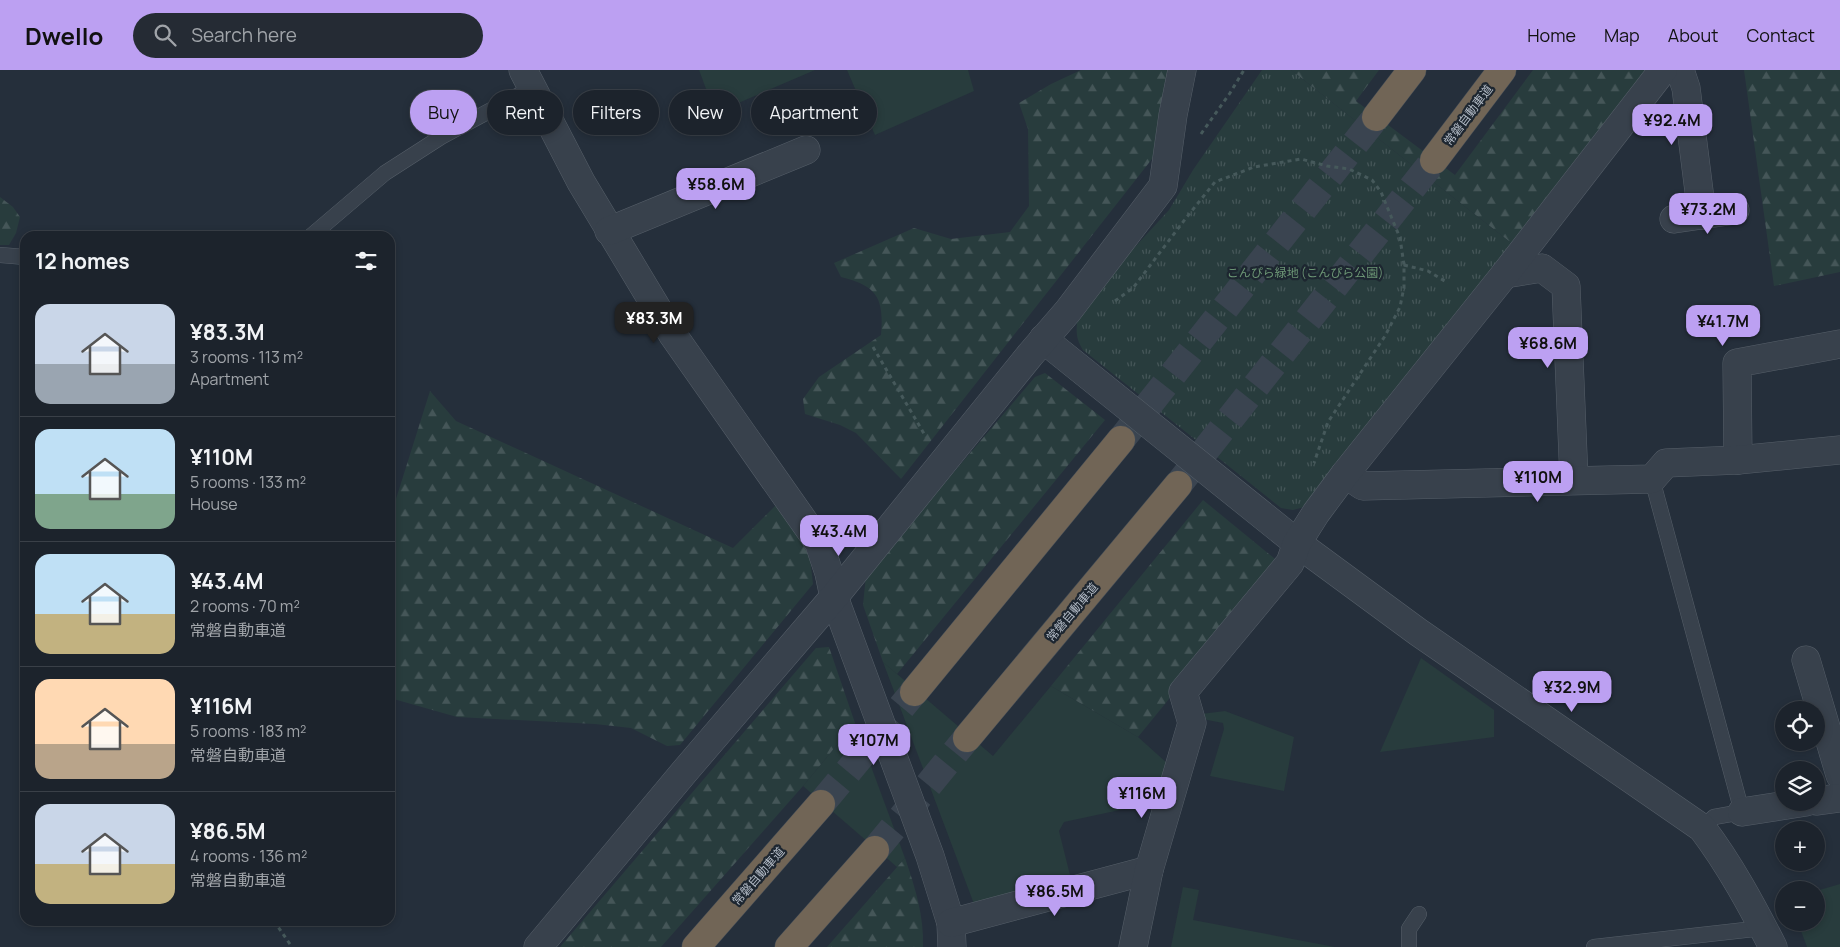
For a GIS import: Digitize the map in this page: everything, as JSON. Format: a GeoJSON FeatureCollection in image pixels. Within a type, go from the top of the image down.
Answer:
{"type":"FeatureCollection","features":[{"type":"Feature","properties":{"kind":"highway"},"geometry":{"type":"LineString","coordinates":[[1376,117],[1412,70]]}},
{"type":"Feature","properties":{"kind":"highway","name":"常磐自動車道"},"geometry":{"type":"LineString","coordinates":[[1434,160],[1502,70]]}},
{"type":"Feature","properties":{"kind":"highway"},"geometry":{"type":"LineString","coordinates":[[914,692],[1121,440]]}},
{"type":"Feature","properties":{"kind":"highway","name":"常磐自動車道"},"geometry":{"type":"LineString","coordinates":[[967,738],[1178,485]]}},
{"type":"Feature","properties":{"kind":"highway","name":"常磐自動車道"},"geometry":{"type":"LineString","coordinates":[[696,947],[821,804]]}},
{"type":"Feature","properties":{"kind":"highway"},"geometry":{"type":"LineString","coordinates":[[789,947],[875,850]]}},
{"type":"Feature","properties":{"kind":"street"},"geometry":{"type":"LineString","coordinates":[[538,947],[834,597],[1043,340],[1068,312],[1163,186],[1173,115],[1182,70]]}},
{"type":"Feature","properties":{"kind":"street"},"geometry":{"type":"LineString","coordinates":[[1133,947],[1149,870],[1192,722],[1183,692],[1290,563],[1297,543],[1316,513],[1345,474],[1505,274],[1663,70]]}},
{"type":"Feature","properties":{"kind":"street"},"geometry":{"type":"LineString","coordinates":[[1680,70],[1686,88],[1702,214]]}},
{"type":"Feature","properties":{"kind":"street"},"geometry":{"type":"LineString","coordinates":[[528,79],[581,182],[609,231],[660,309],[673,335],[819,543],[829,573],[834,597],[930,856],[951,935],[1149,870]]}},
{"type":"Feature","properties":{"kind":"street"},"geometry":{"type":"LineString","coordinates":[[609,231],[806,150]]}},
{"type":"Feature","properties":{"kind":"street"},"geometry":{"type":"LineString","coordinates":[[1674,219],[1735,210]]}},
{"type":"Feature","properties":{"kind":"street"},"geometry":{"type":"LineString","coordinates":[[1505,274],[1542,268],[1566,286],[1574,480]]}},
{"type":"Feature","properties":{"kind":"street"},"geometry":{"type":"LineString","coordinates":[[1043,340],[1297,543],[1418,632],[1702,828],[1717,848],[1768,937]]}},
{"type":"Feature","properties":{"kind":"street"},"geometry":{"type":"LineString","coordinates":[[1738,460],[1737,363],[1840,344]]}},
{"type":"Feature","properties":{"kind":"street"},"geometry":{"type":"LineString","coordinates":[[1345,474],[1363,486],[1652,479],[1666,463],[1738,460],[1840,450]]}},
{"type":"Feature","properties":{"kind":"street"},"geometry":{"type":"LineString","coordinates":[[1806,660],[1840,775]]}},
{"type":"Feature","properties":{"kind":"street"},"geometry":{"type":"LineString","coordinates":[[1825,800],[1840,798]]}},
{"type":"Feature","properties":{"kind":"street"},"geometry":{"type":"LineString","coordinates":[[1742,812],[1775,807]]}},
{"type":"Feature","properties":{"kind":"lane"},"geometry":{"type":"LineString","coordinates":[[317,231],[385,173],[528,79]]}},
{"type":"Feature","properties":{"kind":"lane"},"geometry":{"type":"LineString","coordinates":[[0,255],[20,257]]}},
{"type":"Feature","properties":{"kind":"lane"},"geometry":{"type":"LineString","coordinates":[[1652,479],[1742,812],[1714,817],[1702,828]]}},
{"type":"Feature","properties":{"kind":"lane"},"geometry":{"type":"LineString","coordinates":[[1409,947],[1409,929],[1419,914]]}},
{"type":"Feature","properties":{"kind":"lane"},"geometry":{"type":"LineString","coordinates":[[1594,947],[1768,937]]}},
{"type":"Feature","properties":{"kind":"path"},"geometry":{"type":"LineString","coordinates":[[1198,138],[1244,70]]}},
{"type":"Feature","properties":{"kind":"path"},"geometry":{"type":"LineString","coordinates":[[1113,303],[1133,288],[1216,182],[1254,167],[1301,159],[1349,170],[1372,180],[1381,192],[1400,238],[1404,265],[1404,287],[1400,307],[1385,336],[1328,422],[1314,463]]}},
{"type":"Feature","properties":{"kind":"path"},"geometry":{"type":"LineString","coordinates":[[1404,265],[1428,270],[1448,283]]}},
{"type":"Feature","properties":{"kind":"path"},"geometry":{"type":"LineString","coordinates":[[873,347],[928,439]]}},
{"type":"Feature","properties":{"kind":"path"},"geometry":{"type":"LineString","coordinates":[[277,926],[292,947]]}},
{"type":"Feature","properties":{"kind":"green space"},"geometry":{"type":"Polygon","coordinates":[[[699,70],[815,70],[768,90],[751,90],[751,98],[741,102],[741,90],[706,90],[699,70]]]}},
{"type":"Feature","properties":{"kind":"green space"},"geometry":{"type":"Polygon","coordinates":[[[847,70],[968,70],[974,91],[877,134],[877,90],[856,90],[847,70]]]}},
{"type":"Feature","properties":{"kind":"green space"},"geometry":{"type":"Polygon","coordinates":[[[1081,70],[1171,70],[1159,150],[901,479],[856,433],[840,425],[805,414],[803,399],[819,377],[881,335],[881,312],[876,296],[863,285],[841,277],[834,263],[914,228],[951,239],[1010,232],[1029,206],[1028,129],[1019,103],[1051,84],[1081,70]]]}},
{"type":"Feature","properties":{"kind":"green space","name":"こんぴら緑地 (こんぴら公園)"},"geometry":{"type":"Polygon","coordinates":[[[1262,70],[1291,70],[1515,246],[1308,506],[1293,510],[1281,508],[1083,350],[1079,344],[1077,334],[1077,323],[1112,272],[1169,210],[1193,170],[1262,70]]]}},
{"type":"Feature","properties":{"kind":"green space"},"geometry":{"type":"Polygon","coordinates":[[[1291,70],[1379,70],[1356,101],[1455,175],[1533,70],[1647,70],[1515,246],[1291,70]]]}},
{"type":"Feature","properties":{"kind":"green space"},"geometry":{"type":"Polygon","coordinates":[[[1744,70],[1840,70],[1840,272],[1774,286],[1744,70]]]}},
{"type":"Feature","properties":{"kind":"green space"},"geometry":{"type":"Polygon","coordinates":[[[0,197],[13,207],[20,217],[16,233],[9,245],[0,245],[0,197]]]}},
{"type":"Feature","properties":{"kind":"green space"},"geometry":{"type":"Polygon","coordinates":[[[1045,373],[1105,420],[897,674],[883,662],[863,605],[866,575],[1035,377],[1045,373]]]}},
{"type":"Feature","properties":{"kind":"green space"},"geometry":{"type":"Polygon","coordinates":[[[430,391],[456,421],[733,548],[777,504],[809,549],[813,584],[680,745],[667,746],[631,728],[595,724],[457,717],[395,699],[395,502],[430,391]]]}},
{"type":"Feature","properties":{"kind":"green space"},"geometry":{"type":"Polygon","coordinates":[[[1203,500],[1280,563],[1138,737],[1051,686],[1203,500]]]}},
{"type":"Feature","properties":{"kind":"green space"},"geometry":{"type":"Polygon","coordinates":[[[829,647],[855,723],[803,786],[661,947],[560,947],[816,648],[829,647]]]}},
{"type":"Feature","properties":{"kind":"green space"},"geometry":{"type":"Polygon","coordinates":[[[1421,658],[1494,710],[1494,737],[1380,752],[1421,658]]]}},
{"type":"Feature","properties":{"kind":"green space"},"geometry":{"type":"Polygon","coordinates":[[[883,662],[993,756],[1051,686],[1138,737],[1167,763],[1157,802],[1064,822],[1059,831],[1071,879],[974,904],[883,662]]]}},
{"type":"Feature","properties":{"kind":"green space"},"geometry":{"type":"Polygon","coordinates":[[[1225,711],[1294,737],[1284,791],[1210,776],[1224,729],[1223,723],[1202,719],[1201,714],[1225,711]]]}},
{"type":"Feature","properties":{"kind":"green space"},"geometry":{"type":"Polygon","coordinates":[[[855,723],[905,858],[897,867],[803,786],[855,723]]]}},
{"type":"Feature","properties":{"kind":"green space"},"geometry":{"type":"Polygon","coordinates":[[[905,858],[920,913],[923,947],[827,947],[905,858]]]}},
{"type":"Feature","properties":{"kind":"green space"},"geometry":{"type":"Polygon","coordinates":[[[1840,884],[1840,947],[1807,947],[1801,931],[1825,931],[1825,888],[1840,884]]]}},
{"type":"Feature","properties":{"kind":"green space"},"geometry":{"type":"Polygon","coordinates":[[[1183,887],[1199,890],[1193,920],[1335,947],[1171,947],[1183,887]]]}},
{"type":"Feature","properties":{"kind":"tunnel"},"geometry":{"type":"LineString","coordinates":[[1121,440],[1376,117]]}},
{"type":"Feature","properties":{"kind":"tunnel"},"geometry":{"type":"LineString","coordinates":[[1178,485],[1434,160]]}},
{"type":"Feature","properties":{"kind":"tunnel"},"geometry":{"type":"LineString","coordinates":[[821,804],[914,692]]}},
{"type":"Feature","properties":{"kind":"tunnel"},"geometry":{"type":"LineString","coordinates":[[875,850],[967,738]]}}]}
